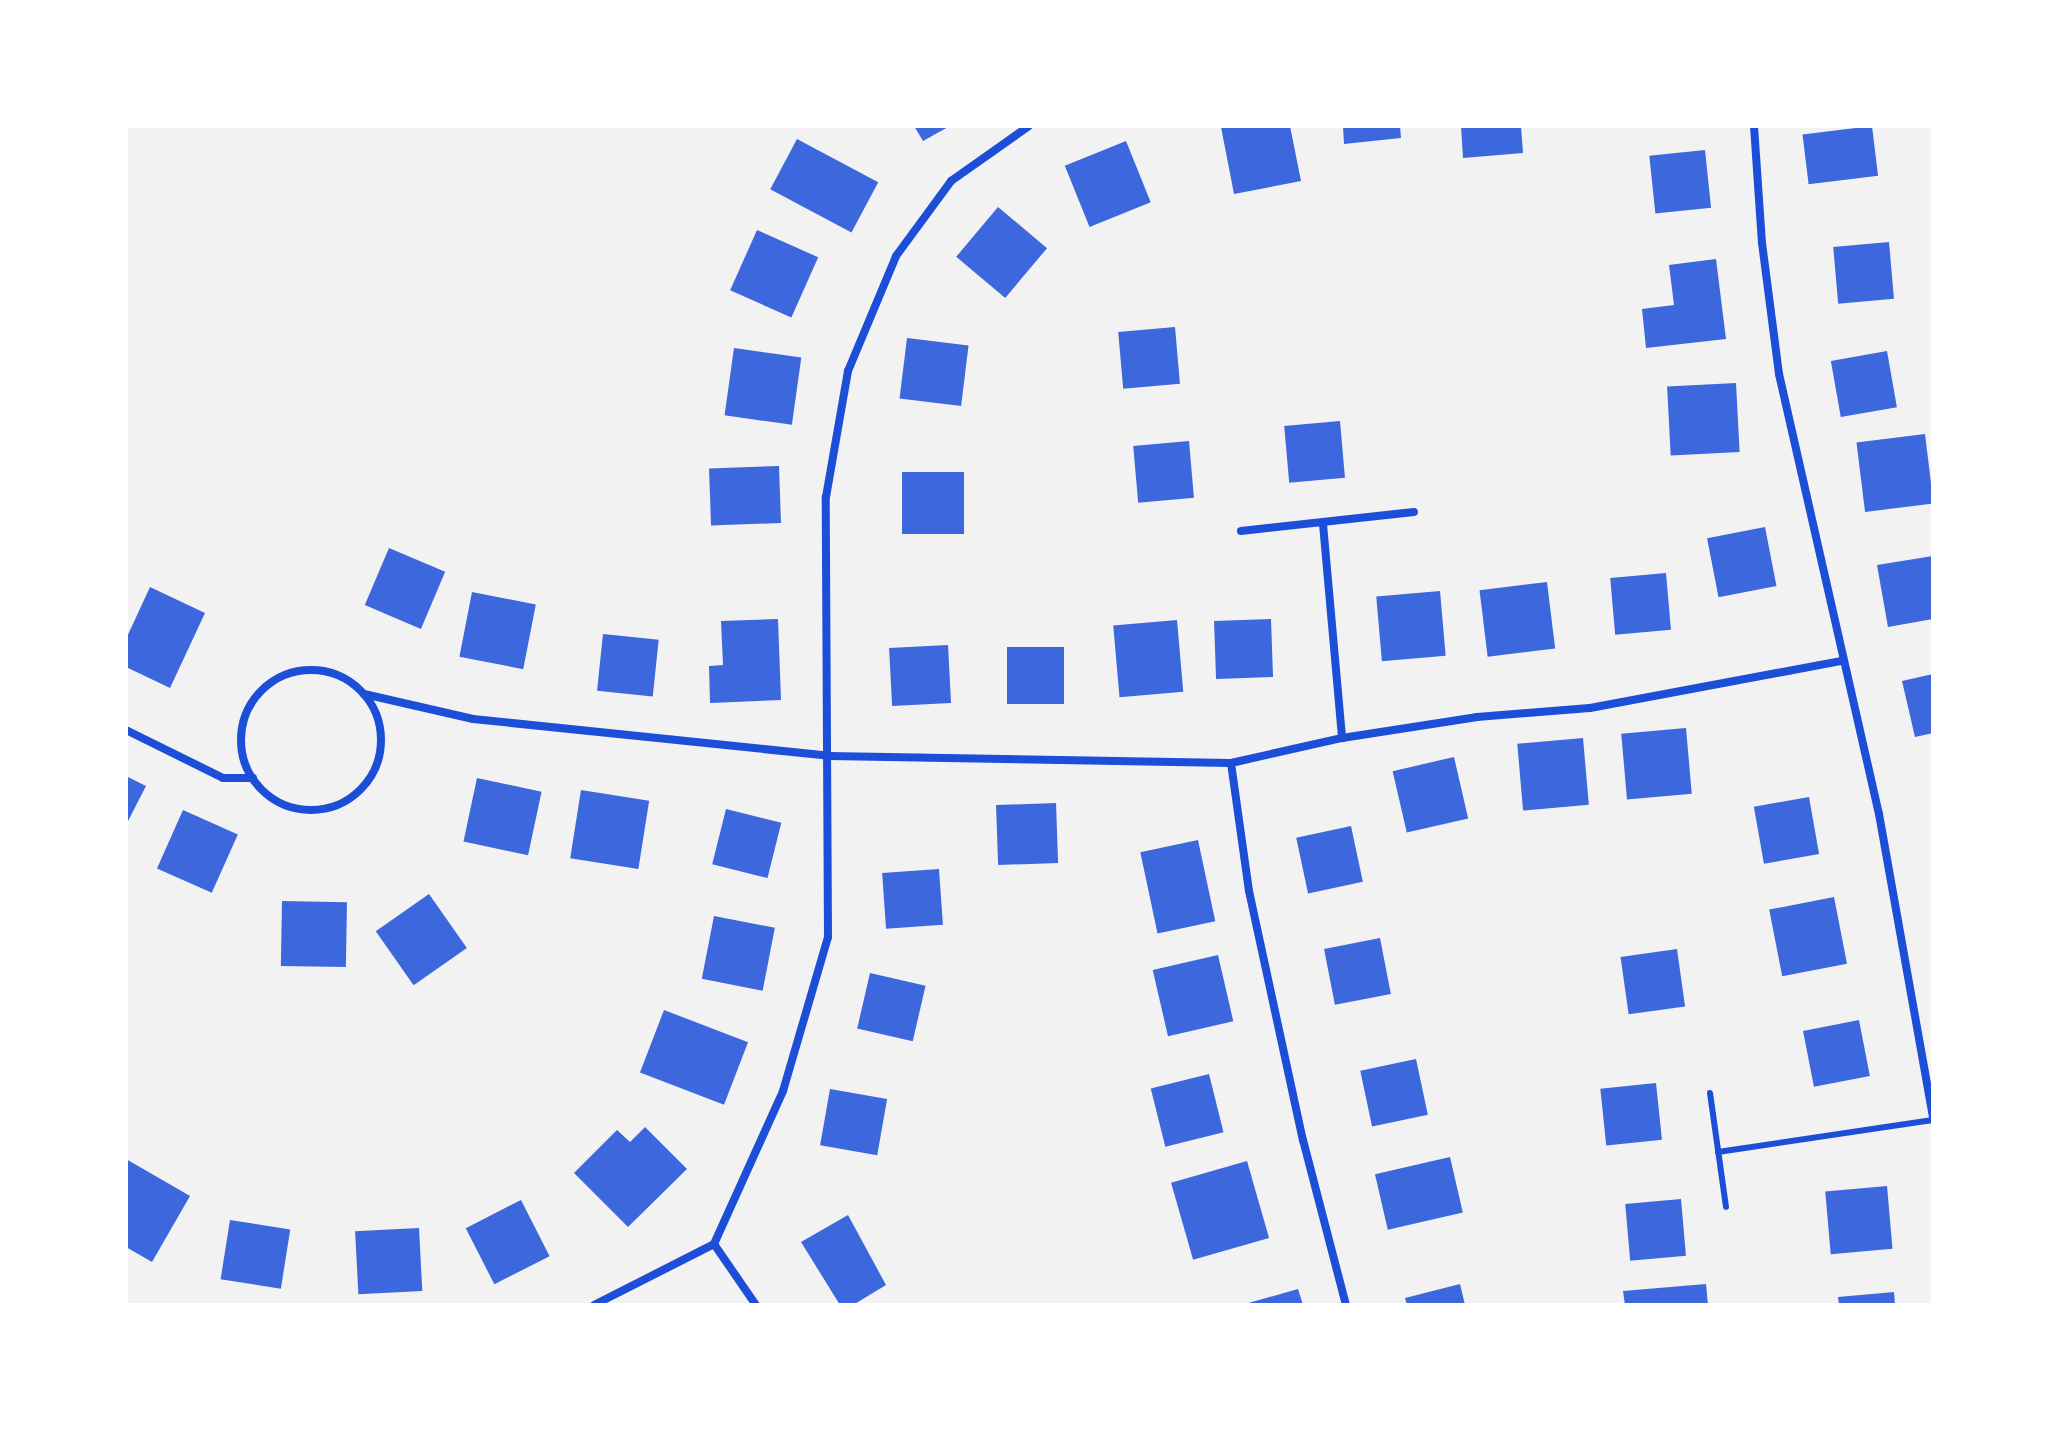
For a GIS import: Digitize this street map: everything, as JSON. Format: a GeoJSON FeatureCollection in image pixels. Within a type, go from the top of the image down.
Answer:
{"type":"FeatureCollection","features":[{"type":"Feature","properties":{"kind":"street"},"geometry":{"type":"LineString","coordinates":[[594,1305],[714,1244],[783,1091],[828,937],[826,497],[848,371],[896,256],[951,181],[1029,126]]}},
{"type":"Feature","properties":{"kind":"street"},"geometry":{"type":"LineString","coordinates":[[1754,126],[1762,243],[1779,374],[1879,814],[1933,1118]]}},
{"type":"Feature","properties":{"kind":"street"},"geometry":{"type":"LineString","coordinates":[[1241,531],[1414,512]]}},
{"type":"Feature","properties":{"kind":"street"},"geometry":{"type":"LineString","coordinates":[[1323,524],[1342,738]]}},
{"type":"Feature","properties":{"kind":"street"},"geometry":{"type":"LineString","coordinates":[[364,694],[376,714],[379,759],[368,781],[351,798],[306,811],[283,805],[253,778],[242,750],[241,728],[263,689],[281,676],[326,671],[364,694],[473,719],[829,756],[1231,763],[1342,738],[1477,717],[1590,708],[1842,661]]}},
{"type":"Feature","properties":{"kind":"street"},"geometry":{"type":"LineString","coordinates":[[126,730],[223,778],[253,778]]}},
{"type":"Feature","properties":{"kind":"street"},"geometry":{"type":"LineString","coordinates":[[1231,763],[1249,891],[1303,1140],[1346,1305]]}},
{"type":"Feature","properties":{"kind":"street"},"geometry":{"type":"LineString","coordinates":[[714,1244],[756,1305]]}},
{"type":"Feature","properties":{"kind":"lane"},"geometry":{"type":"LineString","coordinates":[[1710,1093],[1726,1207]]}},
{"type":"Feature","properties":{"kind":"lane"},"geometry":{"type":"LineString","coordinates":[[1718,1152],[1933,1118]]}},
{"type":"Feature","properties":{"kind":"building"},"geometry":{"type":"Polygon","coordinates":[[[914,126],[950,126],[923,141],[914,126]]]}},
{"type":"Feature","properties":{"kind":"building"},"geometry":{"type":"Polygon","coordinates":[[[1290,126],[1301,181],[1234,194],[1221,127],[1290,126]]]}},
{"type":"Feature","properties":{"kind":"building"},"geometry":{"type":"Polygon","coordinates":[[[1343,126],[1400,126],[1401,138],[1344,144],[1343,126]]]}},
{"type":"Feature","properties":{"kind":"building"},"geometry":{"type":"Polygon","coordinates":[[[1461,126],[1521,126],[1523,153],[1463,158],[1461,126]]]}},
{"type":"Feature","properties":{"kind":"building"},"geometry":{"type":"Polygon","coordinates":[[[1872,126],[1878,176],[1809,184],[1803,135],[1872,126]]]}},
{"type":"Feature","properties":{"kind":"building"},"geometry":{"type":"Polygon","coordinates":[[[797,139],[878,182],[851,233],[770,189],[797,139]]]}},
{"type":"Feature","properties":{"kind":"building"},"geometry":{"type":"Polygon","coordinates":[[[1126,141],[1151,202],[1090,227],[1065,166],[1126,141]]]}},
{"type":"Feature","properties":{"kind":"building"},"geometry":{"type":"Polygon","coordinates":[[[1705,150],[1711,208],[1655,214],[1649,156],[1705,150]]]}},
{"type":"Feature","properties":{"kind":"building"},"geometry":{"type":"Polygon","coordinates":[[[998,207],[1047,248],[1005,298],[956,257],[998,207]]]}},
{"type":"Feature","properties":{"kind":"building"},"geometry":{"type":"Polygon","coordinates":[[[757,230],[818,257],[791,318],[730,290],[757,230]]]}},
{"type":"Feature","properties":{"kind":"building"},"geometry":{"type":"Polygon","coordinates":[[[1889,242],[1894,299],[1838,304],[1833,247],[1889,242]]]}},
{"type":"Feature","properties":{"kind":"building"},"geometry":{"type":"Polygon","coordinates":[[[1716,259],[1726,339],[1646,348],[1642,309],[1674,305],[1669,265],[1716,259]]]}},
{"type":"Feature","properties":{"kind":"building"},"geometry":{"type":"Polygon","coordinates":[[[1175,327],[1180,384],[1123,389],[1118,332],[1175,327]]]}},
{"type":"Feature","properties":{"kind":"building"},"geometry":{"type":"Polygon","coordinates":[[[907,338],[969,346],[961,406],[900,399],[907,338]]]}},
{"type":"Feature","properties":{"kind":"building"},"geometry":{"type":"Polygon","coordinates":[[[734,348],[801,357],[792,425],[725,415],[734,348]]]}},
{"type":"Feature","properties":{"kind":"building"},"geometry":{"type":"Polygon","coordinates":[[[1887,351],[1897,407],[1841,417],[1831,361],[1887,351]]]}},
{"type":"Feature","properties":{"kind":"building"},"geometry":{"type":"Polygon","coordinates":[[[1736,383],[1740,452],[1671,456],[1667,387],[1736,383]]]}},
{"type":"Feature","properties":{"kind":"building"},"geometry":{"type":"Polygon","coordinates":[[[1340,421],[1345,478],[1289,483],[1284,426],[1340,421]]]}},
{"type":"Feature","properties":{"kind":"building"},"geometry":{"type":"Polygon","coordinates":[[[1925,434],[1933,504],[1865,512],[1857,442],[1925,434]]]}},
{"type":"Feature","properties":{"kind":"building"},"geometry":{"type":"Polygon","coordinates":[[[1189,441],[1194,498],[1138,503],[1133,446],[1189,441]]]}},
{"type":"Feature","properties":{"kind":"building"},"geometry":{"type":"Polygon","coordinates":[[[779,466],[781,523],[711,525],[709,468],[779,466]]]}},
{"type":"Feature","properties":{"kind":"building"},"geometry":{"type":"Polygon","coordinates":[[[902,472],[964,472],[964,534],[902,534],[902,472]]]}},
{"type":"Feature","properties":{"kind":"building"},"geometry":{"type":"Polygon","coordinates":[[[1765,527],[1776,586],[1719,597],[1707,538],[1765,527]]]}},
{"type":"Feature","properties":{"kind":"building"},"geometry":{"type":"Polygon","coordinates":[[[389,548],[445,572],[421,629],[365,605],[389,548]]]}},
{"type":"Feature","properties":{"kind":"building"},"geometry":{"type":"Polygon","coordinates":[[[1933,556],[1933,619],[1888,627],[1877,565],[1933,556]]]}},
{"type":"Feature","properties":{"kind":"building"},"geometry":{"type":"Polygon","coordinates":[[[1666,573],[1671,630],[1615,635],[1610,578],[1666,573]]]}},
{"type":"Feature","properties":{"kind":"building"},"geometry":{"type":"Polygon","coordinates":[[[1547,582],[1555,649],[1488,657],[1480,590],[1547,582]]]}},
{"type":"Feature","properties":{"kind":"building"},"geometry":{"type":"Polygon","coordinates":[[[150,587],[205,613],[170,688],[126,667],[126,639],[150,587]]]}},
{"type":"Feature","properties":{"kind":"building"},"geometry":{"type":"Polygon","coordinates":[[[1440,591],[1446,656],[1382,661],[1376,597],[1440,591]]]}},
{"type":"Feature","properties":{"kind":"building"},"geometry":{"type":"Polygon","coordinates":[[[472,592],[536,604],[523,669],[459,657],[472,592]]]}},
{"type":"Feature","properties":{"kind":"building"},"geometry":{"type":"Polygon","coordinates":[[[778,619],[781,700],[710,703],[709,666],[723,665],[721,621],[778,619]]]}},
{"type":"Feature","properties":{"kind":"building"},"geometry":{"type":"Polygon","coordinates":[[[1271,619],[1273,677],[1216,679],[1214,621],[1271,619]]]}},
{"type":"Feature","properties":{"kind":"building"},"geometry":{"type":"Polygon","coordinates":[[[1177,620],[1183,692],[1120,697],[1113,626],[1177,620]]]}},
{"type":"Feature","properties":{"kind":"building"},"geometry":{"type":"Polygon","coordinates":[[[603,634],[659,640],[653,697],[597,691],[603,634]]]}},
{"type":"Feature","properties":{"kind":"building"},"geometry":{"type":"Polygon","coordinates":[[[948,645],[951,703],[892,706],[889,648],[948,645]]]}},
{"type":"Feature","properties":{"kind":"building"},"geometry":{"type":"Polygon","coordinates":[[[1007,647],[1064,647],[1064,704],[1007,704],[1007,647]]]}},
{"type":"Feature","properties":{"kind":"building"},"geometry":{"type":"Polygon","coordinates":[[[1933,674],[1933,733],[1915,737],[1902,681],[1933,674]]]}},
{"type":"Feature","properties":{"kind":"building"},"geometry":{"type":"Polygon","coordinates":[[[1686,728],[1692,794],[1627,799],[1621,734],[1686,728]]]}},
{"type":"Feature","properties":{"kind":"building"},"geometry":{"type":"Polygon","coordinates":[[[1583,738],[1589,805],[1523,810],[1517,744],[1583,738]]]}},
{"type":"Feature","properties":{"kind":"building"},"geometry":{"type":"Polygon","coordinates":[[[1454,757],[1468,818],[1407,833],[1393,771],[1454,757]]]}},
{"type":"Feature","properties":{"kind":"building"},"geometry":{"type":"Polygon","coordinates":[[[126,776],[146,786],[126,825],[126,776]]]}},
{"type":"Feature","properties":{"kind":"building"},"geometry":{"type":"Polygon","coordinates":[[[477,778],[542,792],[528,855],[463,842],[477,778]]]}},
{"type":"Feature","properties":{"kind":"building"},"geometry":{"type":"Polygon","coordinates":[[[581,790],[649,801],[638,869],[570,858],[581,790]]]}},
{"type":"Feature","properties":{"kind":"building"},"geometry":{"type":"Polygon","coordinates":[[[1809,797],[1819,854],[1764,864],[1754,807],[1809,797]]]}},
{"type":"Feature","properties":{"kind":"building"},"geometry":{"type":"Polygon","coordinates":[[[1056,803],[1058,863],[998,865],[996,805],[1056,803]]]}},
{"type":"Feature","properties":{"kind":"building"},"geometry":{"type":"Polygon","coordinates":[[[726,809],[781,823],[768,878],[712,864],[726,809]]]}},
{"type":"Feature","properties":{"kind":"building"},"geometry":{"type":"Polygon","coordinates":[[[183,810],[238,834],[212,893],[157,868],[183,810]]]}},
{"type":"Feature","properties":{"kind":"building"},"geometry":{"type":"Polygon","coordinates":[[[1351,826],[1363,882],[1308,893],[1296,838],[1351,826]]]}},
{"type":"Feature","properties":{"kind":"building"},"geometry":{"type":"Polygon","coordinates":[[[1198,840],[1215,921],[1158,933],[1140,852],[1198,840]]]}},
{"type":"Feature","properties":{"kind":"building"},"geometry":{"type":"Polygon","coordinates":[[[939,869],[943,925],[886,929],[882,873],[939,869]]]}},
{"type":"Feature","properties":{"kind":"building"},"geometry":{"type":"Polygon","coordinates":[[[429,894],[467,948],[414,985],[376,931],[429,894]]]}},
{"type":"Feature","properties":{"kind":"building"},"geometry":{"type":"Polygon","coordinates":[[[1834,897],[1847,964],[1782,976],[1769,910],[1834,897]]]}},
{"type":"Feature","properties":{"kind":"building"},"geometry":{"type":"Polygon","coordinates":[[[282,901],[347,902],[346,967],[281,966],[282,901]]]}},
{"type":"Feature","properties":{"kind":"building"},"geometry":{"type":"Polygon","coordinates":[[[714,916],[775,928],[763,991],[702,979],[714,916]]]}},
{"type":"Feature","properties":{"kind":"building"},"geometry":{"type":"Polygon","coordinates":[[[1380,938],[1391,994],[1335,1005],[1324,949],[1380,938]]]}},
{"type":"Feature","properties":{"kind":"building"},"geometry":{"type":"Polygon","coordinates":[[[1677,949],[1685,1006],[1629,1014],[1621,957],[1677,949]]]}},
{"type":"Feature","properties":{"kind":"building"},"geometry":{"type":"Polygon","coordinates":[[[1218,955],[1233,1021],[1168,1036],[1153,970],[1218,955]]]}},
{"type":"Feature","properties":{"kind":"building"},"geometry":{"type":"Polygon","coordinates":[[[870,973],[926,986],[913,1041],[857,1029],[870,973]]]}},
{"type":"Feature","properties":{"kind":"building"},"geometry":{"type":"Polygon","coordinates":[[[664,1010],[748,1042],[724,1105],[640,1073],[664,1010]]]}},
{"type":"Feature","properties":{"kind":"building"},"geometry":{"type":"Polygon","coordinates":[[[1859,1020],[1870,1076],[1814,1087],[1803,1031],[1859,1020]]]}},
{"type":"Feature","properties":{"kind":"building"},"geometry":{"type":"Polygon","coordinates":[[[1416,1059],[1428,1115],[1372,1127],[1360,1071],[1416,1059]]]}},
{"type":"Feature","properties":{"kind":"building"},"geometry":{"type":"Polygon","coordinates":[[[1209,1074],[1224,1132],[1165,1147],[1151,1089],[1209,1074]]]}},
{"type":"Feature","properties":{"kind":"building"},"geometry":{"type":"Polygon","coordinates":[[[1656,1083],[1662,1140],[1606,1146],[1600,1089],[1656,1083]]]}},
{"type":"Feature","properties":{"kind":"building"},"geometry":{"type":"Polygon","coordinates":[[[830,1089],[887,1099],[877,1155],[820,1145],[830,1089]]]}},
{"type":"Feature","properties":{"kind":"building"},"geometry":{"type":"Polygon","coordinates":[[[645,1127],[687,1169],[628,1227],[574,1173],[617,1130],[630,1142],[645,1127]]]}},
{"type":"Feature","properties":{"kind":"building"},"geometry":{"type":"Polygon","coordinates":[[[1450,1157],[1463,1213],[1388,1230],[1375,1174],[1450,1157]]]}},
{"type":"Feature","properties":{"kind":"building"},"geometry":{"type":"Polygon","coordinates":[[[126,1159],[190,1196],[152,1262],[126,1247],[126,1159]]]}},
{"type":"Feature","properties":{"kind":"building"},"geometry":{"type":"Polygon","coordinates":[[[1247,1161],[1269,1238],[1193,1260],[1171,1183],[1247,1161]]]}},
{"type":"Feature","properties":{"kind":"building"},"geometry":{"type":"Polygon","coordinates":[[[1887,1186],[1892,1249],[1831,1254],[1825,1191],[1887,1186]]]}},
{"type":"Feature","properties":{"kind":"building"},"geometry":{"type":"Polygon","coordinates":[[[1681,1199],[1686,1256],[1630,1261],[1625,1204],[1681,1199]]]}},
{"type":"Feature","properties":{"kind":"building"},"geometry":{"type":"Polygon","coordinates":[[[521,1200],[550,1256],[494,1284],[466,1228],[521,1200]]]}},
{"type":"Feature","properties":{"kind":"building"},"geometry":{"type":"Polygon","coordinates":[[[848,1215],[886,1285],[853,1305],[840,1305],[801,1242],[848,1215]]]}},
{"type":"Feature","properties":{"kind":"building"},"geometry":{"type":"Polygon","coordinates":[[[230,1220],[290,1230],[281,1289],[221,1279],[230,1220]]]}},
{"type":"Feature","properties":{"kind":"building"},"geometry":{"type":"Polygon","coordinates":[[[419,1228],[422,1291],[358,1294],[355,1231],[419,1228]]]}},
{"type":"Feature","properties":{"kind":"building"},"geometry":{"type":"Polygon","coordinates":[[[1460,1284],[1465,1305],[1407,1305],[1405,1298],[1460,1284]]]}},
{"type":"Feature","properties":{"kind":"building"},"geometry":{"type":"Polygon","coordinates":[[[1706,1284],[1708,1305],[1625,1305],[1623,1291],[1706,1284]]]}},
{"type":"Feature","properties":{"kind":"building"},"geometry":{"type":"Polygon","coordinates":[[[1298,1289],[1303,1305],[1245,1304],[1298,1289]]]}},
{"type":"Feature","properties":{"kind":"building"},"geometry":{"type":"Polygon","coordinates":[[[1894,1292],[1895,1305],[1839,1305],[1838,1297],[1894,1292]]]}}]}
